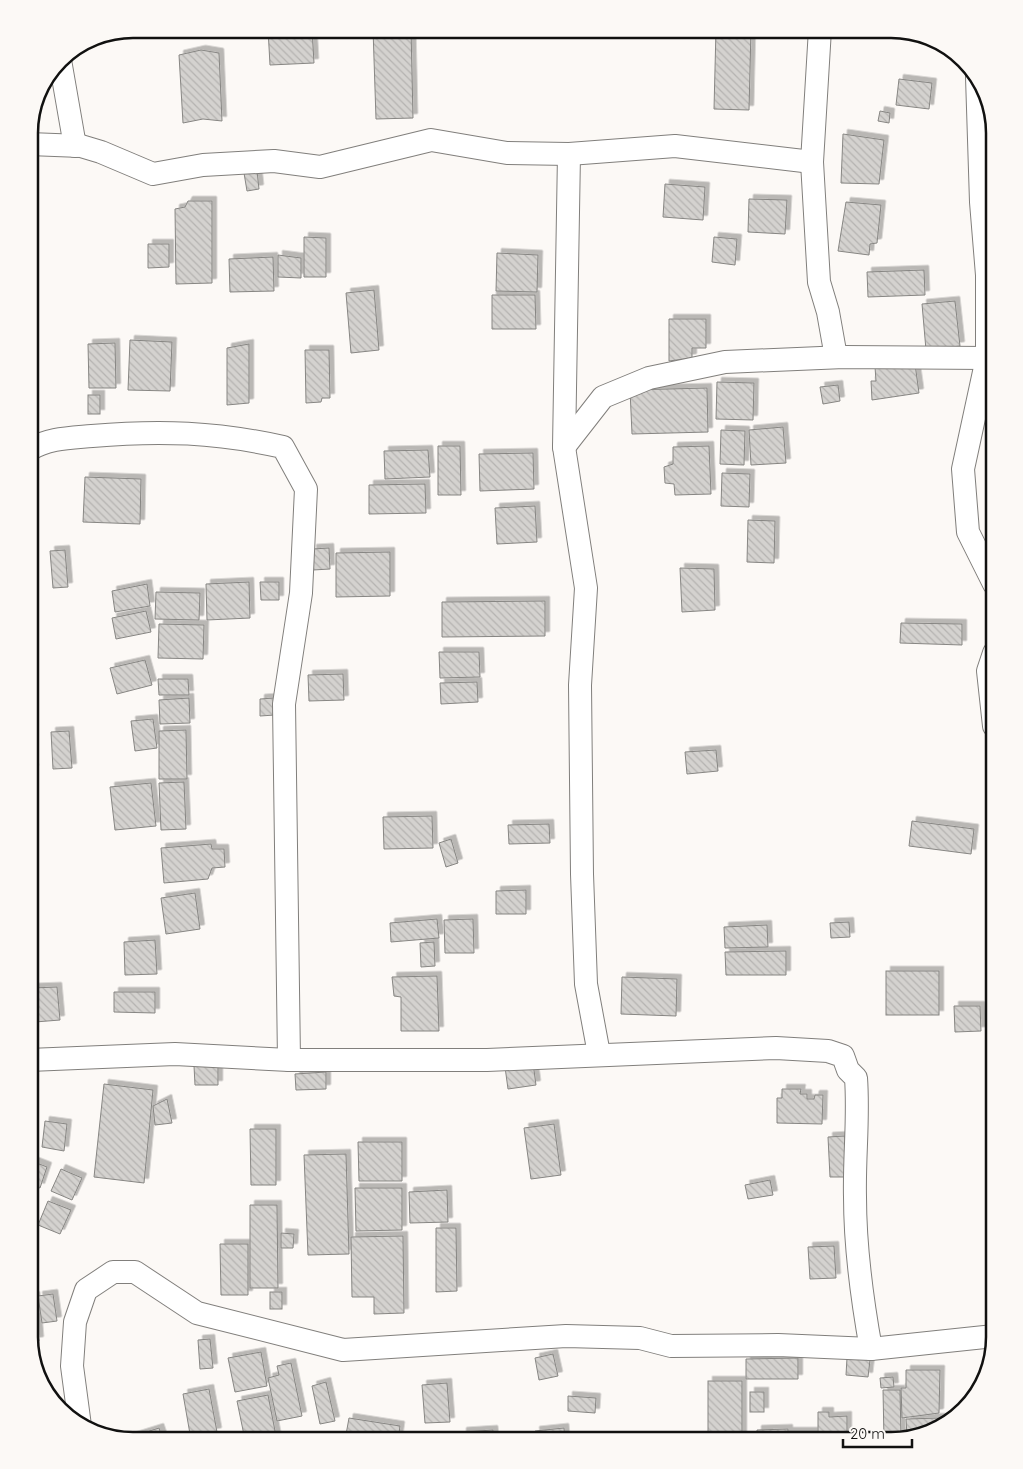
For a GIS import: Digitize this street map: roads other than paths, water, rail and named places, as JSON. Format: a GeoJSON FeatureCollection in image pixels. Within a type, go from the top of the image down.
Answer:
{"type":"FeatureCollection","features":[{"type":"Feature","properties":{"kind":"street"},"geometry":{"type":"LineString","coordinates":[[819,38],[812,162],[819,282],[828,312],[836,358]]}},
{"type":"Feature","properties":{"kind":"street"},"geometry":{"type":"LineString","coordinates":[[62,69],[74,146]]}},
{"type":"Feature","properties":{"kind":"street"},"geometry":{"type":"LineString","coordinates":[[978,95],[986,260]]}},
{"type":"Feature","properties":{"kind":"street"},"geometry":{"type":"LineString","coordinates":[[38,144],[74,146],[102,152],[153,174],[203,165],[274,161],[320,167],[431,140],[507,153],[569,154],[675,146],[812,162]]}},
{"type":"Feature","properties":{"kind":"street"},"geometry":{"type":"LineString","coordinates":[[569,154],[564,447],[586,588],[580,685],[583,884],[586,984],[598,1054]]}},
{"type":"Feature","properties":{"kind":"street"},"geometry":{"type":"LineString","coordinates":[[564,447],[604,397],[649,378],[725,362],[836,358],[986,357]]}},
{"type":"Feature","properties":{"kind":"street"},"geometry":{"type":"LineString","coordinates":[[986,377],[963,469],[968,532],[986,568]]}},
{"type":"Feature","properties":{"kind":"street"},"geometry":{"type":"LineString","coordinates":[[38,445],[56,440],[120,434],[198,432],[243,438],[283,447],[306,489],[301,593],[284,704],[289,1060]]}},
{"type":"Feature","properties":{"kind":"street"},"geometry":{"type":"LineString","coordinates":[[38,1060],[175,1054],[289,1060],[487,1060],[776,1048],[828,1051],[843,1056],[848,1070],[856,1078],[858,1106],[855,1197],[859,1279],[872,1349]]}},
{"type":"Feature","properties":{"kind":"street"},"geometry":{"type":"LineString","coordinates":[[78,1414],[72,1366],[75,1322],[86,1290],[113,1272],[135,1272],[197,1313],[343,1350],[566,1336],[640,1338],[671,1346],[778,1345],[872,1349],[986,1337]]}}]}
